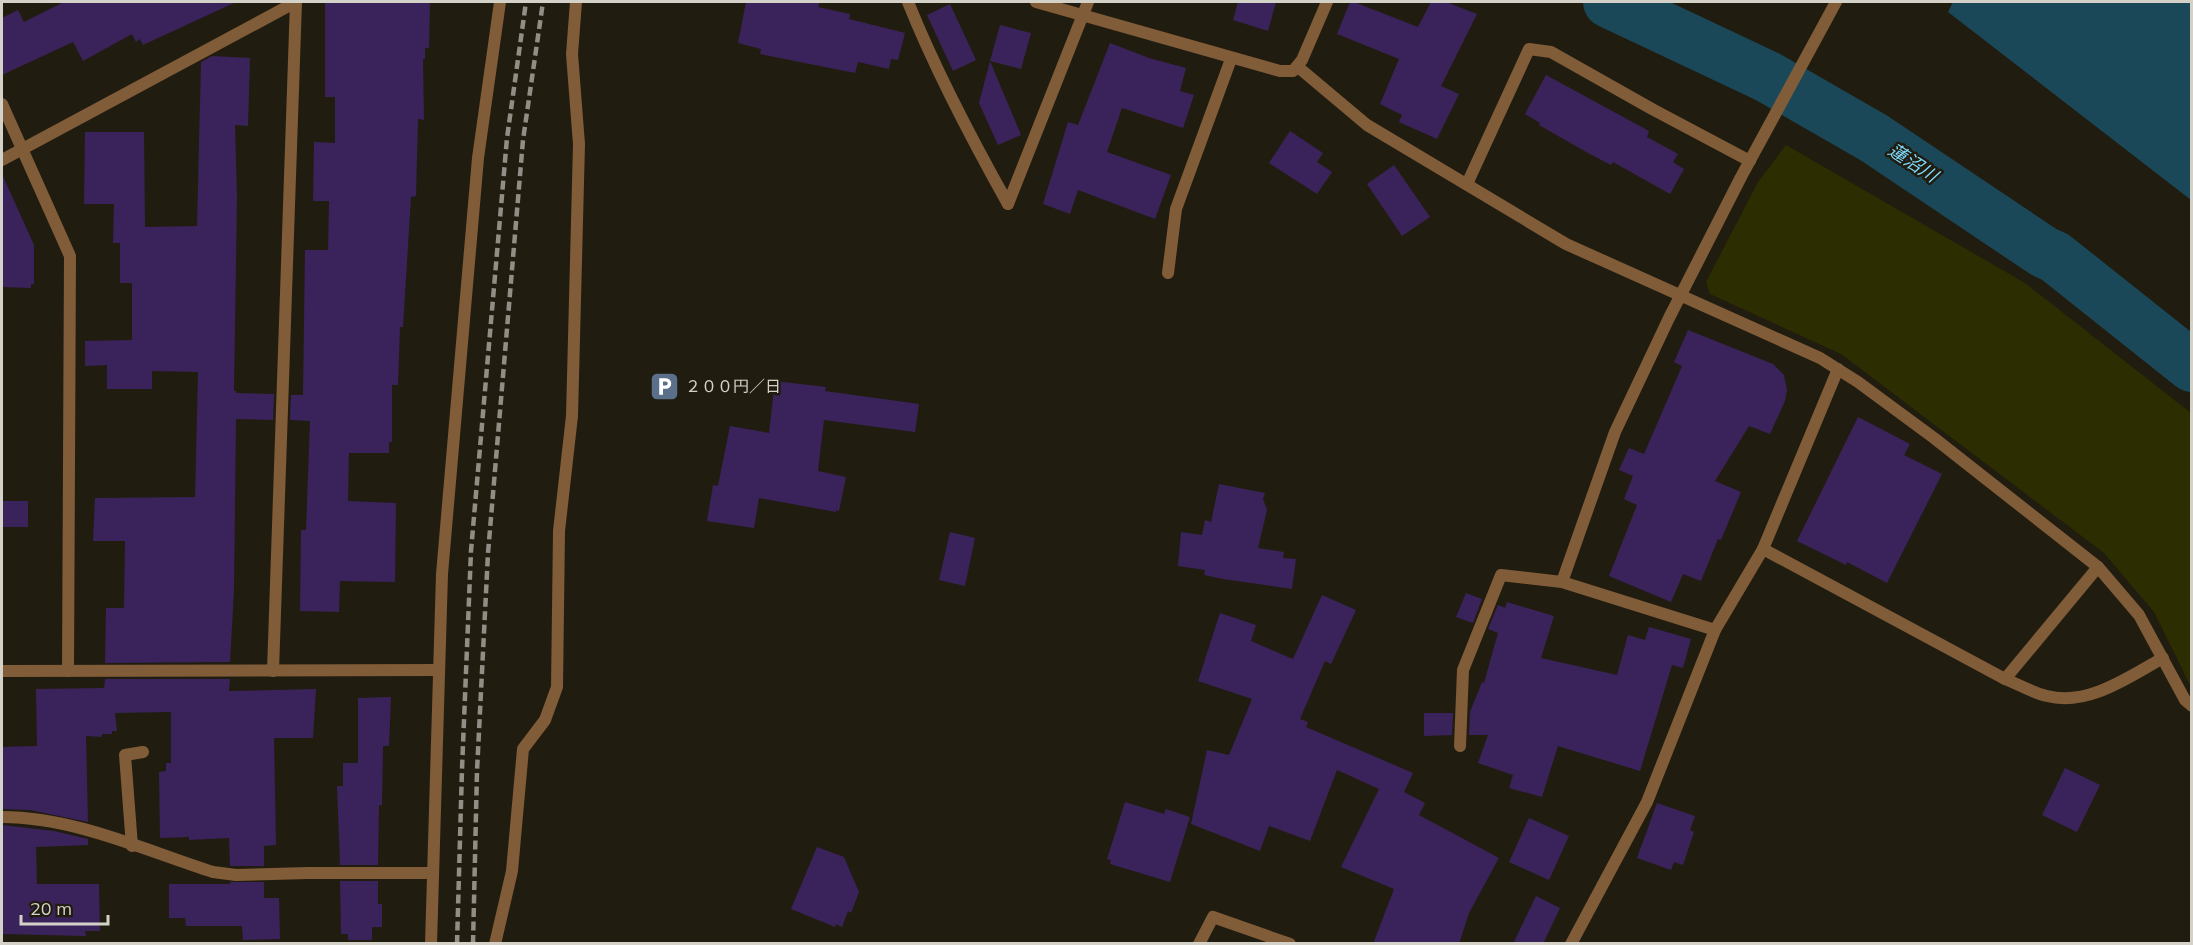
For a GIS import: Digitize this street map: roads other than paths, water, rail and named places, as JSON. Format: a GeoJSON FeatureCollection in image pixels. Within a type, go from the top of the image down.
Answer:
{"type":"FeatureCollection","features":[{"type":"Feature","properties":{"kind":"street"},"geometry":{"type":"LineString","coordinates":[[273,671],[296,2]]}},
{"type":"Feature","properties":{"kind":"street"},"geometry":{"type":"LineString","coordinates":[[2,160],[296,2]]}},
{"type":"Feature","properties":{"kind":"street"},"geometry":{"type":"LineString","coordinates":[[432,944],[442,574],[478,158],[500,2]]}},
{"type":"Feature","properties":{"kind":"street"},"geometry":{"type":"LineString","coordinates":[[495,944],[512,871],[523,749],[545,720],[557,687],[559,531],[572,416],[579,144],[572,54],[576,2]]}},
{"type":"Feature","properties":{"kind":"street"},"geometry":{"type":"LineString","coordinates":[[908,2],[967,132],[1008,204],[1086,8]]}},
{"type":"Feature","properties":{"kind":"street"},"geometry":{"type":"LineString","coordinates":[[1036,2],[1086,8],[1231,59],[1280,71],[1293,71],[1298,68],[1327,2]]}},
{"type":"Feature","properties":{"kind":"street"},"geometry":{"type":"LineString","coordinates":[[1562,582],[1615,432],[1680,296],[1763,135],[1836,2]]}},
{"type":"Feature","properties":{"kind":"street"},"geometry":{"type":"LineString","coordinates":[[1467,184],[1529,49],[1551,52],[1750,161]]}},
{"type":"Feature","properties":{"kind":"street"},"geometry":{"type":"LineString","coordinates":[[1168,273],[1176,209],[1231,59]]}},
{"type":"Feature","properties":{"kind":"street"},"geometry":{"type":"LineString","coordinates":[[1298,68],[1366,125],[1566,244],[1820,358],[1838,369],[1934,438],[2098,567],[2139,615],[2185,700],[2192,706]]}},
{"type":"Feature","properties":{"kind":"street"},"geometry":{"type":"LineString","coordinates":[[2,104],[70,256],[68,671]]}},
{"type":"Feature","properties":{"kind":"street"},"geometry":{"type":"LineString","coordinates":[[1571,944],[1647,802],[1715,630],[1764,549],[1838,369]]}},
{"type":"Feature","properties":{"kind":"street"},"geometry":{"type":"LineString","coordinates":[[1764,549],[2005,679],[2049,697],[2089,695],[2112,686],[2163,658]]}},
{"type":"Feature","properties":{"kind":"street"},"geometry":{"type":"LineString","coordinates":[[2005,679],[2098,567]]}},
{"type":"Feature","properties":{"kind":"street"},"geometry":{"type":"LineString","coordinates":[[1460,746],[1463,670],[1500,575],[1562,582],[1715,630]]}},
{"type":"Feature","properties":{"kind":"street"},"geometry":{"type":"LineString","coordinates":[[2,671],[438,670]]}},
{"type":"Feature","properties":{"kind":"street"},"geometry":{"type":"LineString","coordinates":[[132,846],[125,755],[143,752]]}},
{"type":"Feature","properties":{"kind":"street"},"geometry":{"type":"LineString","coordinates":[[2,817],[60,822],[213,872],[236,875],[433,873]]}},
{"type":"Feature","properties":{"kind":"street"},"geometry":{"type":"LineString","coordinates":[[1199,944],[1213,917],[1290,944]]}},
{"type":"Feature","properties":{"kind":"water"},"geometry":{"type":"Polygon","coordinates":[[[1585,2],[1624,2],[1616,16],[1585,2]]]}},
{"type":"Feature","properties":{"kind":"water"},"geometry":{"type":"Polygon","coordinates":[[[1953,2],[2191,2],[2191,200],[1948,12],[1953,2]]]}},
{"type":"Feature","properties":{"kind":"waterway","name":"蓮沼川"},"geometry":{"type":"LineString","coordinates":[[1609,2],[1768,77],[1874,138],[2044,252],[2055,257],[2192,366]]}},
{"type":"Feature","properties":{"kind":"railway"},"geometry":{"type":"LineString","coordinates":[[457,944],[471,551],[507,138],[526,2]]}},
{"type":"Feature","properties":{"kind":"railway"},"geometry":{"type":"LineString","coordinates":[[473,944],[477,771],[488,553],[523,140],[543,2]]}},
{"type":"Feature","properties":{"kind":"place","name":"２００円／日"},"geometry":{"type":"Point","coordinates":[664,386]}}]}
